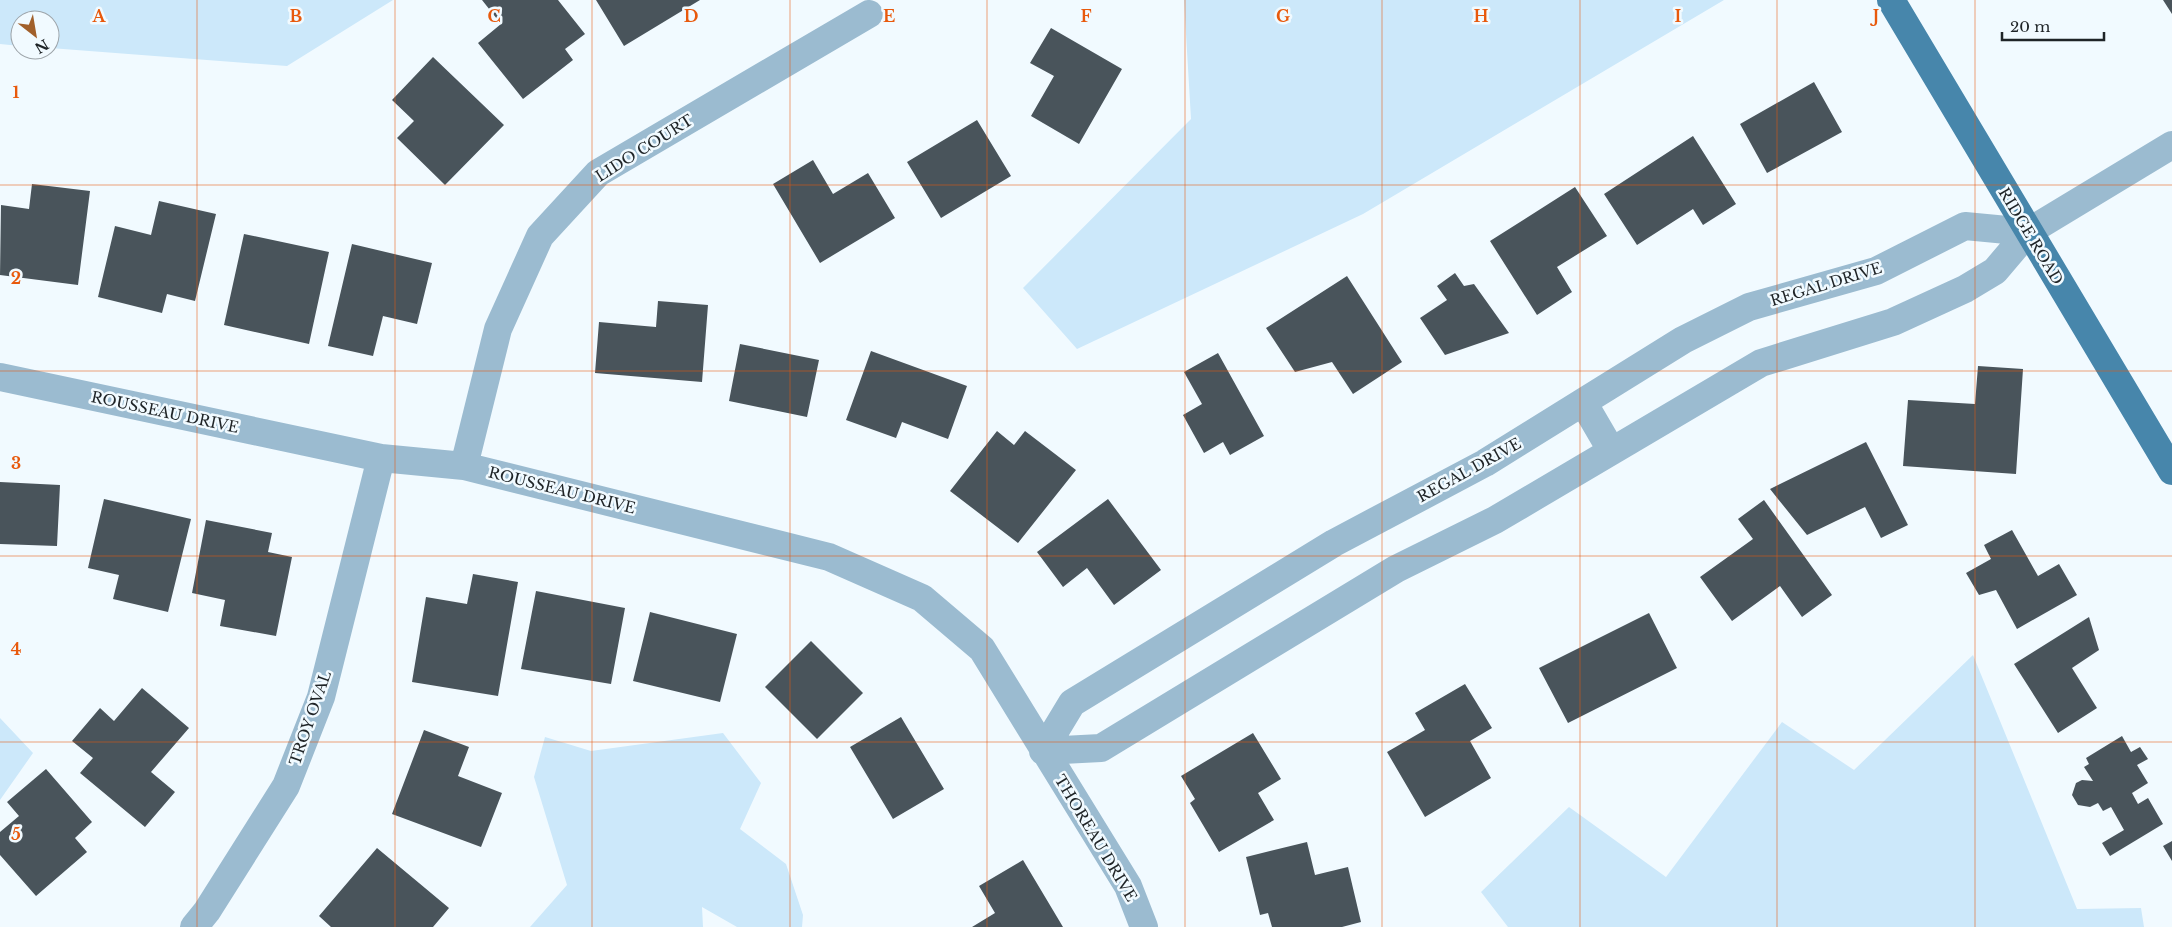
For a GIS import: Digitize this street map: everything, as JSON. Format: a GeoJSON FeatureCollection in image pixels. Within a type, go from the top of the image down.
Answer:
{"type":"FeatureCollection","features":[{"type":"Feature","properties":{"kind":"main road","name":"RIDGE ROAD"},"geometry":{"type":"LineString","coordinates":[[1891,0],[2172,471]]}},
{"type":"Feature","properties":{"kind":"street","name":"LIDO COURT"},"geometry":{"type":"LineString","coordinates":[[464,466],[498,329],[540,236],[598,172],[868,14]]}},
{"type":"Feature","properties":{"kind":"street"},"geometry":{"type":"LineString","coordinates":[[1043,750],[1101,748],[1396,569],[1495,520],[1761,363],[1893,322],[1965,289],[1995,271],[2028,232],[2172,145]]}},
{"type":"Feature","properties":{"kind":"street","name":"REGAL DRIVE"},"geometry":{"type":"LineString","coordinates":[[1043,750],[1072,703],[1334,543],[1485,463],[1682,340],[1749,307],[1876,271],[1965,226],[2028,232]]}},
{"type":"Feature","properties":{"kind":"street","name":"ROUSSEAU DRIVE"},"geometry":{"type":"LineString","coordinates":[[0,376],[381,458],[464,466],[829,556],[922,598],[982,649],[1043,750]]}},
{"type":"Feature","properties":{"kind":"street"},"geometry":{"type":"LineString","coordinates":[[1583,402],[1611,450]]}},
{"type":"Feature","properties":{"kind":"street","name":"TROY OVAL"},"geometry":{"type":"LineString","coordinates":[[194,927],[212,903],[286,786],[321,697],[381,458]]}},
{"type":"Feature","properties":{"kind":"street","name":"THOREAU DRIVE"},"geometry":{"type":"LineString","coordinates":[[1043,750],[1128,886],[1144,927]]}},
{"type":"Feature","properties":{"kind":"shaded area"},"geometry":{"type":"Polygon","coordinates":[[[0,0],[393,0],[287,66],[60,49],[60,10],[10,10],[10,45],[0,44],[0,0]]]}},
{"type":"Feature","properties":{"kind":"shaded area"},"geometry":{"type":"Polygon","coordinates":[[[1184,0],[1724,0],[1363,214],[1077,349],[1023,288],[1191,119],[1184,0]]]}},
{"type":"Feature","properties":{"kind":"shaded area"},"geometry":{"type":"Polygon","coordinates":[[[1973,655],[2077,909],[2141,908],[2144,927],[1508,927],[1481,892],[1569,807],[1666,877],[1782,722],[1854,770],[1973,655]]]}},
{"type":"Feature","properties":{"kind":"shaded area"},"geometry":{"type":"Polygon","coordinates":[[[0,718],[33,753],[0,800],[0,718]]]}},
{"type":"Feature","properties":{"kind":"shaded area"},"geometry":{"type":"Polygon","coordinates":[[[723,733],[761,783],[740,829],[786,864],[803,915],[802,927],[737,927],[702,907],[703,927],[530,927],[567,885],[534,777],[545,737],[591,751],[723,733]]]}},
{"type":"Feature","properties":{"kind":"building"},"geometry":{"type":"Polygon","coordinates":[[[482,0],[558,0],[585,34],[565,49],[573,60],[523,99],[478,43],[501,24],[482,0]]]}},
{"type":"Feature","properties":{"kind":"building"},"geometry":{"type":"Polygon","coordinates":[[[596,0],[700,0],[624,46],[596,0]]]}},
{"type":"Feature","properties":{"kind":"building"},"geometry":{"type":"Polygon","coordinates":[[[2163,0],[2172,0],[2172,14],[2163,0]]]}},
{"type":"Feature","properties":{"kind":"building"},"geometry":{"type":"Polygon","coordinates":[[[1051,28],[1122,69],[1079,144],[1031,116],[1054,76],[1030,63],[1051,28]]]}},
{"type":"Feature","properties":{"kind":"building"},"geometry":{"type":"Polygon","coordinates":[[[433,57],[504,125],[445,185],[397,138],[414,121],[392,100],[433,57]]]}},
{"type":"Feature","properties":{"kind":"building"},"geometry":{"type":"Polygon","coordinates":[[[1814,82],[1842,132],[1767,173],[1740,124],[1814,82]]]}},
{"type":"Feature","properties":{"kind":"building"},"geometry":{"type":"Polygon","coordinates":[[[977,120],[1011,176],[941,218],[907,162],[977,120]]]}},
{"type":"Feature","properties":{"kind":"building"},"geometry":{"type":"Polygon","coordinates":[[[1693,136],[1736,204],[1703,225],[1693,209],[1637,245],[1604,194],[1693,136]]]}},
{"type":"Feature","properties":{"kind":"building"},"geometry":{"type":"Polygon","coordinates":[[[813,160],[833,194],[868,173],[895,218],[820,263],[773,184],[813,160]]]}},
{"type":"Feature","properties":{"kind":"building"},"geometry":{"type":"Polygon","coordinates":[[[32,184],[90,191],[78,285],[0,275],[1,205],[29,209],[32,184]]]}},
{"type":"Feature","properties":{"kind":"building"},"geometry":{"type":"Polygon","coordinates":[[[1575,187],[1607,236],[1557,267],[1572,292],[1537,315],[1490,241],[1575,187]]]}},
{"type":"Feature","properties":{"kind":"building"},"geometry":{"type":"Polygon","coordinates":[[[159,201],[216,214],[195,301],[167,294],[162,313],[98,297],[115,226],[151,235],[159,201]]]}},
{"type":"Feature","properties":{"kind":"building"},"geometry":{"type":"Polygon","coordinates":[[[244,234],[329,252],[309,344],[224,325],[244,234]]]}},
{"type":"Feature","properties":{"kind":"building"},"geometry":{"type":"Polygon","coordinates":[[[352,244],[432,263],[417,324],[383,316],[373,356],[328,346],[352,244]]]}},
{"type":"Feature","properties":{"kind":"building"},"geometry":{"type":"Polygon","coordinates":[[[1455,273],[1464,286],[1474,284],[1509,333],[1445,355],[1420,318],[1447,300],[1437,286],[1455,273]]]}},
{"type":"Feature","properties":{"kind":"building"},"geometry":{"type":"Polygon","coordinates":[[[1347,276],[1402,362],[1353,394],[1332,362],[1295,372],[1266,328],[1347,276]]]}},
{"type":"Feature","properties":{"kind":"building"},"geometry":{"type":"Polygon","coordinates":[[[658,301],[708,305],[702,382],[595,373],[599,322],[656,327],[658,301]]]}},
{"type":"Feature","properties":{"kind":"building"},"geometry":{"type":"Polygon","coordinates":[[[740,344],[819,360],[807,417],[729,401],[740,344]]]}},
{"type":"Feature","properties":{"kind":"building"},"geometry":{"type":"Polygon","coordinates":[[[871,351],[967,386],[948,439],[902,422],[896,438],[846,420],[871,351]]]}},
{"type":"Feature","properties":{"kind":"building"},"geometry":{"type":"Polygon","coordinates":[[[1218,353],[1264,436],[1230,455],[1223,442],[1204,453],[1183,415],[1202,404],[1184,372],[1218,353]]]}},
{"type":"Feature","properties":{"kind":"building"},"geometry":{"type":"Polygon","coordinates":[[[1978,366],[2023,369],[2016,474],[1903,466],[1908,400],[1975,404],[1978,366]]]}},
{"type":"Feature","properties":{"kind":"building"},"geometry":{"type":"Polygon","coordinates":[[[997,431],[1014,445],[1025,431],[1076,470],[1018,543],[950,491],[997,431]]]}},
{"type":"Feature","properties":{"kind":"building"},"geometry":{"type":"Polygon","coordinates":[[[1866,442],[1908,525],[1881,538],[1865,507],[1807,535],[1770,489],[1866,442]]]}},
{"type":"Feature","properties":{"kind":"building"},"geometry":{"type":"Polygon","coordinates":[[[0,482],[60,485],[57,546],[0,544],[0,482]]]}},
{"type":"Feature","properties":{"kind":"building"},"geometry":{"type":"Polygon","coordinates":[[[104,499],[191,519],[168,612],[113,599],[119,575],[88,568],[104,499]]]}},
{"type":"Feature","properties":{"kind":"building"},"geometry":{"type":"Polygon","coordinates":[[[1108,499],[1161,570],[1114,605],[1087,568],[1063,587],[1037,552],[1108,499]]]}},
{"type":"Feature","properties":{"kind":"building"},"geometry":{"type":"Polygon","coordinates":[[[1764,500],[1832,595],[1802,617],[1780,586],[1732,621],[1700,577],[1753,539],[1738,519],[1764,500]]]}},
{"type":"Feature","properties":{"kind":"building"},"geometry":{"type":"Polygon","coordinates":[[[206,520],[272,533],[268,552],[292,557],[276,636],[220,626],[225,600],[192,593],[206,520]]]}},
{"type":"Feature","properties":{"kind":"building"},"geometry":{"type":"Polygon","coordinates":[[[2012,530],[2038,576],[2059,564],[2077,595],[2017,629],[1996,590],[1979,595],[1966,573],[1991,559],[1984,545],[2012,530]]]}},
{"type":"Feature","properties":{"kind":"building"},"geometry":{"type":"Polygon","coordinates":[[[473,574],[518,582],[498,696],[412,682],[426,597],[467,604],[473,574]]]}},
{"type":"Feature","properties":{"kind":"building"},"geometry":{"type":"Polygon","coordinates":[[[536,591],[625,608],[611,684],[521,669],[536,591]]]}},
{"type":"Feature","properties":{"kind":"building"},"geometry":{"type":"Polygon","coordinates":[[[650,612],[737,634],[720,702],[633,681],[650,612]]]}},
{"type":"Feature","properties":{"kind":"building"},"geometry":{"type":"Polygon","coordinates":[[[1649,613],[1677,668],[1568,723],[1539,668],[1649,613]]]}},
{"type":"Feature","properties":{"kind":"building"},"geometry":{"type":"Polygon","coordinates":[[[2089,617],[2099,650],[2072,668],[2097,708],[2058,733],[2014,664],[2089,617]]]}},
{"type":"Feature","properties":{"kind":"building"},"geometry":{"type":"Polygon","coordinates":[[[811,641],[863,693],[817,739],[765,687],[811,641]]]}},
{"type":"Feature","properties":{"kind":"building"},"geometry":{"type":"Polygon","coordinates":[[[1465,684],[1492,728],[1470,741],[1491,778],[1425,817],[1387,752],[1425,730],[1415,713],[1465,684]]]}},
{"type":"Feature","properties":{"kind":"building"},"geometry":{"type":"Polygon","coordinates":[[[142,688],[189,728],[151,772],[175,792],[145,827],[80,773],[93,758],[72,741],[100,708],[114,721],[142,688]]]}},
{"type":"Feature","properties":{"kind":"building"},"geometry":{"type":"Polygon","coordinates":[[[901,717],[944,789],[893,819],[850,747],[901,717]]]}},
{"type":"Feature","properties":{"kind":"building"},"geometry":{"type":"Polygon","coordinates":[[[424,730],[469,747],[458,776],[502,793],[481,847],[392,814],[424,730]]]}},
{"type":"Feature","properties":{"kind":"building"},"geometry":{"type":"Polygon","coordinates":[[[1253,733],[1281,779],[1258,793],[1274,820],[1219,852],[1190,803],[1195,799],[1181,776],[1253,733]]]}},
{"type":"Feature","properties":{"kind":"building"},"geometry":{"type":"Polygon","coordinates":[[[2122,736],[2131,752],[2140,747],[2148,759],[2137,765],[2148,783],[2132,793],[2138,804],[2148,798],[2163,824],[2110,856],[2102,843],[2124,830],[2111,807],[2103,811],[2098,803],[2090,807],[2078,805],[2072,795],[2076,783],[2082,780],[2093,781],[2084,767],[2089,764],[2086,758],[2122,736]]]}},
{"type":"Feature","properties":{"kind":"building"},"geometry":{"type":"Polygon","coordinates":[[[46,769],[92,822],[75,838],[87,852],[36,896],[0,855],[0,832],[19,816],[7,802],[46,769]]]}},
{"type":"Feature","properties":{"kind":"building"},"geometry":{"type":"Polygon","coordinates":[[[2172,841],[2172,861],[2163,846],[2172,841]]]}},
{"type":"Feature","properties":{"kind":"building"},"geometry":{"type":"Polygon","coordinates":[[[1307,842],[1315,875],[1348,867],[1361,922],[1342,927],[1272,927],[1268,913],[1260,915],[1246,857],[1307,842]]]}},
{"type":"Feature","properties":{"kind":"building"},"geometry":{"type":"Polygon","coordinates":[[[377,848],[449,908],[433,927],[331,927],[319,916],[377,848]]]}},
{"type":"Feature","properties":{"kind":"building"},"geometry":{"type":"Polygon","coordinates":[[[1023,860],[1063,927],[972,927],[995,913],[979,886],[1023,860]]]}}]}
